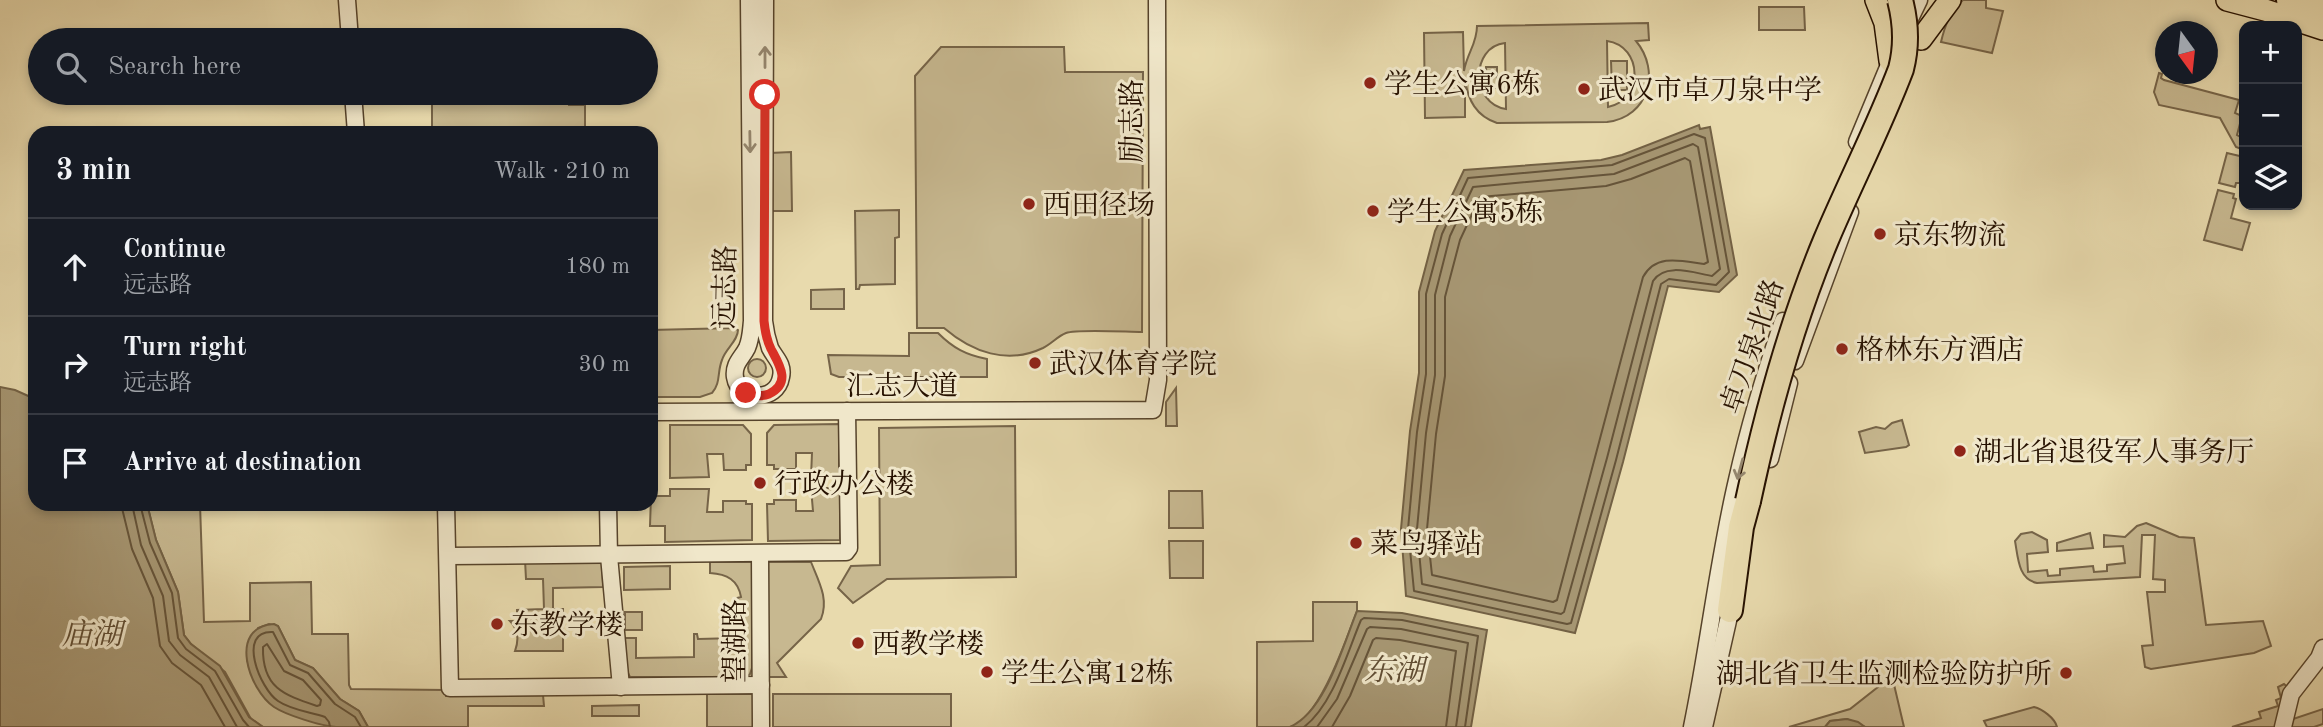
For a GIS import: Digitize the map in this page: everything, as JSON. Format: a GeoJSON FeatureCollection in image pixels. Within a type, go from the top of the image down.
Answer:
{"type":"FeatureCollection","features":[{"type":"Feature","properties":{"kind":"highway"},"geometry":{"type":"LineString","coordinates":[[1730,610],[1741,527],[1762,433],[1796,321],[1826,241],[1901,69],[1905,34],[1900,0]]}},
{"type":"Feature","properties":{"kind":"main road"},"geometry":{"type":"LineString","coordinates":[[1876,0],[1885,23],[1891,61]]}},
{"type":"Feature","properties":{"kind":"main road"},"geometry":{"type":"LineString","coordinates":[[1921,39],[1950,0]]}},
{"type":"Feature","properties":{"kind":"main road"},"geometry":{"type":"LineString","coordinates":[[2227,0],[2323,29]]}},
{"type":"Feature","properties":{"kind":"street"},"geometry":{"type":"LineString","coordinates":[[347,0],[349,28]]}},
{"type":"Feature","properties":{"kind":"street","name":"远志路"},"geometry":{"type":"LineString","coordinates":[[740,388],[735,377],[735,367],[748,346],[752,321],[749,0]]}},
{"type":"Feature","properties":{"kind":"street","name":"远志路"},"geometry":{"type":"LineString","coordinates":[[765,0],[764,321],[770,347],[782,369],[782,377],[777,387]]}},
{"type":"Feature","properties":{"kind":"street","name":"励志路"},"geometry":{"type":"LineString","coordinates":[[1153,410],[1158,380],[1157,0]]}},
{"type":"Feature","properties":{"kind":"street","name":"卓刀泉北路"},"geometry":{"type":"LineString","coordinates":[[1692,727],[1737,481],[1768,365],[1784,319],[1919,0]]}},
{"type":"Feature","properties":{"kind":"street","name":"卓刀泉北路"},"geometry":{"type":"LineString","coordinates":[[1704,727],[1730,610],[1796,359],[1857,194],[1938,0]]}},
{"type":"Feature","properties":{"kind":"street"},"geometry":{"type":"LineString","coordinates":[[354,105],[355,126]]}},
{"type":"Feature","properties":{"kind":"street"},"geometry":{"type":"LineString","coordinates":[[718,412],[729,410],[733,406],[740,388],[746,393],[759,396],[777,387],[784,405],[789,410],[800,412]]}},
{"type":"Feature","properties":{"kind":"street","name":"汇志大道"},"geometry":{"type":"LineString","coordinates":[[658,412],[1153,410]]}},
{"type":"Feature","properties":{"kind":"street"},"geometry":{"type":"LineString","coordinates":[[449,556],[847,551],[848,411]]}},
{"type":"Feature","properties":{"kind":"street"},"geometry":{"type":"LineString","coordinates":[[446,511],[450,688],[761,685]]}},
{"type":"Feature","properties":{"kind":"street"},"geometry":{"type":"LineString","coordinates":[[608,511],[608,556],[621,687]]}},
{"type":"Feature","properties":{"kind":"street","name":"望湖路"},"geometry":{"type":"LineString","coordinates":[[760,554],[761,727]]}},
{"type":"Feature","properties":{"kind":"street"},"geometry":{"type":"LineString","coordinates":[[2283,727],[2291,694],[2319,658],[2323,648]]}},
{"type":"Feature","properties":{"kind":"shaded area"},"geometry":{"type":"Polygon","coordinates":[[[1963,0],[1986,0],[1986,8],[2003,11],[1992,53],[1941,42],[1949,19],[1963,0]]]}},
{"type":"Feature","properties":{"kind":"shaded area"},"geometry":{"type":"Polygon","coordinates":[[[1759,7],[1804,7],[1805,30],[1759,30],[1759,7]]]}},
{"type":"Feature","properties":{"kind":"shaded area"},"geometry":{"type":"Polygon","coordinates":[[[1648,23],[1649,40],[1636,41],[1648,66],[1647,91],[1633,111],[1607,122],[1497,123],[1478,112],[1468,94],[1465,80],[1465,117],[1425,118],[1424,33],[1463,32],[1464,71],[1477,26],[1648,23]],[[1607,41],[1608,107],[1620,102],[1628,94],[1634,73],[1633,62],[1627,52],[1619,45],[1607,41]],[[1505,43],[1485,54],[1479,76],[1486,97],[1494,105],[1506,109],[1505,43]]]}},
{"type":"Feature","properties":{"kind":"shaded area","name":"西田径场"},"geometry":{"type":"Polygon","coordinates":[[[941,47],[1064,47],[1065,72],[1143,72],[1142,332],[1072,332],[1063,334],[1043,348],[1030,353],[1003,355],[966,344],[944,328],[917,328],[915,76],[941,47]]]}},
{"type":"Feature","properties":{"kind":"shaded area"},"geometry":{"type":"Polygon","coordinates":[[[1611,61],[1627,61],[1627,90],[1612,90],[1611,61]]]}},
{"type":"Feature","properties":{"kind":"shaded area"},"geometry":{"type":"Polygon","coordinates":[[[1486,67],[1497,67],[1497,88],[1487,88],[1486,67]]]}},
{"type":"Feature","properties":{"kind":"shaded area"},"geometry":{"type":"Polygon","coordinates":[[[2156,84],[2179,84],[2239,100],[2235,113],[2239,115],[2239,148],[2220,118],[2159,105],[2154,92],[2156,84]]]}},
{"type":"Feature","properties":{"kind":"shaded area"},"geometry":{"type":"Polygon","coordinates":[[[432,105],[585,105],[585,126],[432,126],[432,105]]]}},
{"type":"Feature","properties":{"kind":"shaded area"},"geometry":{"type":"Polygon","coordinates":[[[791,152],[792,211],[770,211],[770,153],[791,152]]]}},
{"type":"Feature","properties":{"kind":"shaded area"},"geometry":{"type":"Polygon","coordinates":[[[2227,153],[2239,156],[2239,183],[2236,183],[2235,187],[2219,183],[2227,153]]]}},
{"type":"Feature","properties":{"kind":"shaded area"},"geometry":{"type":"Polygon","coordinates":[[[2218,190],[2234,194],[2233,198],[2236,199],[2231,218],[2250,223],[2242,250],[2204,240],[2218,190]]]}},
{"type":"Feature","properties":{"kind":"shaded area"},"geometry":{"type":"Polygon","coordinates":[[[899,210],[899,237],[895,238],[895,284],[860,285],[859,289],[856,289],[855,211],[899,210]]]}},
{"type":"Feature","properties":{"kind":"shaded area"},"geometry":{"type":"Polygon","coordinates":[[[844,289],[844,309],[811,309],[811,290],[844,289]]]}},
{"type":"Feature","properties":{"kind":"shaded area"},"geometry":{"type":"Polygon","coordinates":[[[658,330],[738,330],[724,356],[717,385],[712,393],[700,397],[658,397],[658,330]]]}},
{"type":"Feature","properties":{"kind":"shaded area"},"geometry":{"type":"Polygon","coordinates":[[[909,333],[938,333],[960,350],[987,359],[987,377],[839,377],[831,374],[828,355],[909,356],[909,333]]]}},
{"type":"Feature","properties":{"kind":"shaded area"},"geometry":{"type":"Polygon","coordinates":[[[757,359],[763,362],[766,368],[763,374],[757,377],[751,374],[748,368],[751,362],[757,359]]]}},
{"type":"Feature","properties":{"kind":"shaded area"},"geometry":{"type":"Polygon","coordinates":[[[1176,388],[1177,426],[1166,426],[1166,402],[1176,388]]]}},
{"type":"Feature","properties":{"kind":"shaded area"},"geometry":{"type":"Polygon","coordinates":[[[1902,420],[1909,445],[1865,453],[1859,432],[1876,427],[1885,429],[1902,420]]]}},
{"type":"Feature","properties":{"kind":"shaded area"},"geometry":{"type":"Polygon","coordinates":[[[839,424],[839,477],[811,477],[812,453],[796,453],[796,469],[774,469],[774,465],[767,465],[767,433],[774,425],[839,424]]]}},
{"type":"Feature","properties":{"kind":"shaded area"},"geometry":{"type":"Polygon","coordinates":[[[670,425],[743,425],[751,434],[751,465],[746,465],[746,470],[724,470],[723,454],[707,454],[709,477],[670,478],[670,425]]]}},
{"type":"Feature","properties":{"kind":"shaded area"},"geometry":{"type":"Polygon","coordinates":[[[1015,426],[1016,577],[887,579],[853,603],[838,588],[851,566],[880,565],[879,428],[1015,426]]]}},
{"type":"Feature","properties":{"kind":"shaded area"},"geometry":{"type":"Polygon","coordinates":[[[811,488],[840,488],[840,540],[768,541],[767,504],[774,504],[774,500],[796,500],[796,511],[813,511],[811,488]]]}},
{"type":"Feature","properties":{"kind":"shaded area"},"geometry":{"type":"Polygon","coordinates":[[[670,489],[709,489],[707,512],[723,512],[723,501],[746,501],[746,504],[752,504],[752,540],[665,542],[665,526],[650,526],[650,511],[658,511],[658,496],[670,496],[670,489]]]}},
{"type":"Feature","properties":{"kind":"shaded area"},"geometry":{"type":"Polygon","coordinates":[[[1169,491],[1202,491],[1203,528],[1169,528],[1169,491]]]}},
{"type":"Feature","properties":{"kind":"shaded area"},"geometry":{"type":"Polygon","coordinates":[[[149,511],[200,511],[204,622],[250,621],[250,583],[311,582],[312,634],[348,634],[351,689],[446,690],[446,696],[543,695],[544,706],[468,706],[468,727],[368,727],[359,711],[340,699],[313,668],[295,660],[278,626],[269,624],[258,628],[247,660],[255,682],[267,700],[283,711],[332,727],[263,727],[251,719],[225,672],[184,635],[178,592],[156,540],[149,511]]]}},
{"type":"Feature","properties":{"kind":"shaded area"},"geometry":{"type":"Polygon","coordinates":[[[2146,523],[2179,537],[2194,538],[2206,625],[2263,621],[2271,646],[2254,653],[2151,669],[2145,667],[2142,646],[2153,645],[2147,592],[2165,592],[2165,580],[2153,579],[2155,535],[2142,535],[2140,577],[2037,583],[2022,572],[2015,541],[2021,534],[2032,532],[2047,540],[2048,552],[2027,554],[2028,572],[2047,570],[2048,576],[2060,575],[2060,569],[2093,566],[2094,572],[2107,571],[2107,565],[2125,563],[2123,546],[2104,547],[2104,535],[2125,537],[2137,526],[2146,523]]]}},
{"type":"Feature","properties":{"kind":"shaded area"},"geometry":{"type":"Polygon","coordinates":[[[2090,533],[2093,548],[2057,551],[2057,543],[2090,533]]]}},
{"type":"Feature","properties":{"kind":"shaded area"},"geometry":{"type":"Polygon","coordinates":[[[1169,541],[1203,541],[1203,578],[1170,578],[1169,541]]]}},
{"type":"Feature","properties":{"kind":"shaded area"},"geometry":{"type":"Polygon","coordinates":[[[525,560],[602,560],[603,587],[553,588],[553,609],[563,609],[563,651],[515,651],[517,635],[510,621],[517,621],[517,610],[544,609],[543,579],[526,579],[525,560]]]}},
{"type":"Feature","properties":{"kind":"shaded area"},"geometry":{"type":"Polygon","coordinates":[[[710,562],[752,562],[750,674],[745,677],[630,677],[626,669],[625,638],[636,638],[636,658],[694,657],[694,634],[697,634],[698,639],[738,638],[737,598],[741,597],[740,591],[731,579],[710,573],[710,562]]]}},
{"type":"Feature","properties":{"kind":"shaded area"},"geometry":{"type":"Polygon","coordinates":[[[767,562],[811,562],[823,597],[821,619],[777,663],[786,677],[767,677],[767,562]]]}},
{"type":"Feature","properties":{"kind":"shaded area"},"geometry":{"type":"Polygon","coordinates":[[[670,566],[670,589],[624,590],[624,567],[670,566]]]}},
{"type":"Feature","properties":{"kind":"shaded area"},"geometry":{"type":"Polygon","coordinates":[[[1313,602],[1357,602],[1357,611],[1331,676],[1311,710],[1301,721],[1290,727],[1257,727],[1257,642],[1313,641],[1313,602]]]}},
{"type":"Feature","properties":{"kind":"shaded area"},"geometry":{"type":"Polygon","coordinates":[[[625,612],[642,612],[642,630],[625,630],[625,612]]]}},
{"type":"Feature","properties":{"kind":"shaded area"},"geometry":{"type":"Polygon","coordinates":[[[1892,676],[1904,727],[1865,727],[1847,719],[1830,721],[1825,727],[1789,727],[1850,709],[1892,676]]]}},
{"type":"Feature","properties":{"kind":"shaded area"},"geometry":{"type":"Polygon","coordinates":[[[2284,684],[2290,689],[2280,727],[2232,727],[2261,718],[2259,712],[2278,706],[2276,700],[2281,698],[2278,687],[2284,684]]]}},
{"type":"Feature","properties":{"kind":"shaded area"},"geometry":{"type":"Polygon","coordinates":[[[707,694],[753,694],[753,727],[707,727],[707,694]]]}},
{"type":"Feature","properties":{"kind":"shaded area"},"geometry":{"type":"Polygon","coordinates":[[[773,694],[951,694],[951,727],[773,727],[773,694]]]}},
{"type":"Feature","properties":{"kind":"shaded area"},"geometry":{"type":"Polygon","coordinates":[[[639,705],[639,716],[592,716],[592,706],[639,705]]]}},
{"type":"Feature","properties":{"kind":"shaded area"},"geometry":{"type":"Polygon","coordinates":[[[2034,707],[2048,714],[2057,727],[1987,727],[1984,721],[2034,707]]]}},
{"type":"Feature","properties":{"kind":"shaded area"},"geometry":{"type":"Polygon","coordinates":[[[2323,709],[2323,724],[2314,727],[2289,727],[2290,720],[2323,709]]]}},
{"type":"Feature","properties":{"kind":"water"},"geometry":{"type":"Polygon","coordinates":[[[1699,125],[1700,129],[1710,127],[1737,275],[1719,292],[1668,286],[1575,633],[1406,596],[1401,529],[1410,431],[1419,373],[1419,292],[1435,231],[1464,170],[1601,160],[1622,155],[1699,125]]]}},
{"type":"Feature","properties":{"kind":"water","name":"庙湖"},"geometry":{"type":"Polygon","coordinates":[[[0,387],[28,396],[28,511],[149,511],[156,540],[178,592],[184,635],[191,644],[220,666],[249,717],[263,727],[0,727],[0,387]]]}},
{"type":"Feature","properties":{"kind":"water","name":"东湖"},"geometry":{"type":"Polygon","coordinates":[[[1357,611],[1402,613],[1487,630],[1471,727],[1290,727],[1303,719],[1323,692],[1332,676],[1357,611]]]}},
{"type":"Feature","properties":{"kind":"water"},"geometry":{"type":"Polygon","coordinates":[[[274,624],[278,626],[295,660],[313,668],[340,699],[359,711],[368,727],[336,727],[313,722],[279,710],[265,699],[251,674],[247,647],[251,636],[259,628],[274,624]]]}},
{"type":"Feature","properties":{"kind":"water"},"geometry":{"type":"Polygon","coordinates":[[[1847,719],[1865,727],[1825,727],[1830,721],[1847,719]]]}},
{"type":"Feature","properties":{"kind":"place","name":"学生公寓6栋"},"geometry":{"type":"Point","coordinates":[1370,83]}},
{"type":"Feature","properties":{"kind":"place","name":"武汉市卓刀泉中学"},"geometry":{"type":"Point","coordinates":[1584,89]}},
{"type":"Feature","properties":{"kind":"place","name":"西田径场"},"geometry":{"type":"Point","coordinates":[1029,204]}},
{"type":"Feature","properties":{"kind":"place","name":"学生公寓5栋"},"geometry":{"type":"Point","coordinates":[1373,211]}},
{"type":"Feature","properties":{"kind":"place","name":"京东物流"},"geometry":{"type":"Point","coordinates":[1880,234]}},
{"type":"Feature","properties":{"kind":"place","name":"格林东方酒店"},"geometry":{"type":"Point","coordinates":[1842,349]}},
{"type":"Feature","properties":{"kind":"place","name":"武汉体育学院"},"geometry":{"type":"Point","coordinates":[1035,363]}},
{"type":"Feature","properties":{"kind":"place","name":"湖北省退役军人事务厅"},"geometry":{"type":"Point","coordinates":[1960,451]}},
{"type":"Feature","properties":{"kind":"place","name":"行政办公楼"},"geometry":{"type":"Point","coordinates":[760,483]}},
{"type":"Feature","properties":{"kind":"place","name":"菜鸟驿站"},"geometry":{"type":"Point","coordinates":[1356,543]}},
{"type":"Feature","properties":{"kind":"place","name":"东教学楼"},"geometry":{"type":"Point","coordinates":[497,624]}},
{"type":"Feature","properties":{"kind":"place","name":"西教学楼"},"geometry":{"type":"Point","coordinates":[858,643]}},
{"type":"Feature","properties":{"kind":"place","name":"学生公寓12栋"},"geometry":{"type":"Point","coordinates":[987,672]}},
{"type":"Feature","properties":{"kind":"place","name":"湖北省卫生监测检验防护所"},"geometry":{"type":"Point","coordinates":[2066,673]}},
{"type":"Feature","properties":{"kind":"route"},"geometry":{"type":"LineString","coordinates":[[746,393],[755,396],[767,394],[777,387],[782,377],[782,369],[770,347],[764,321],[765,95]]}}]}
